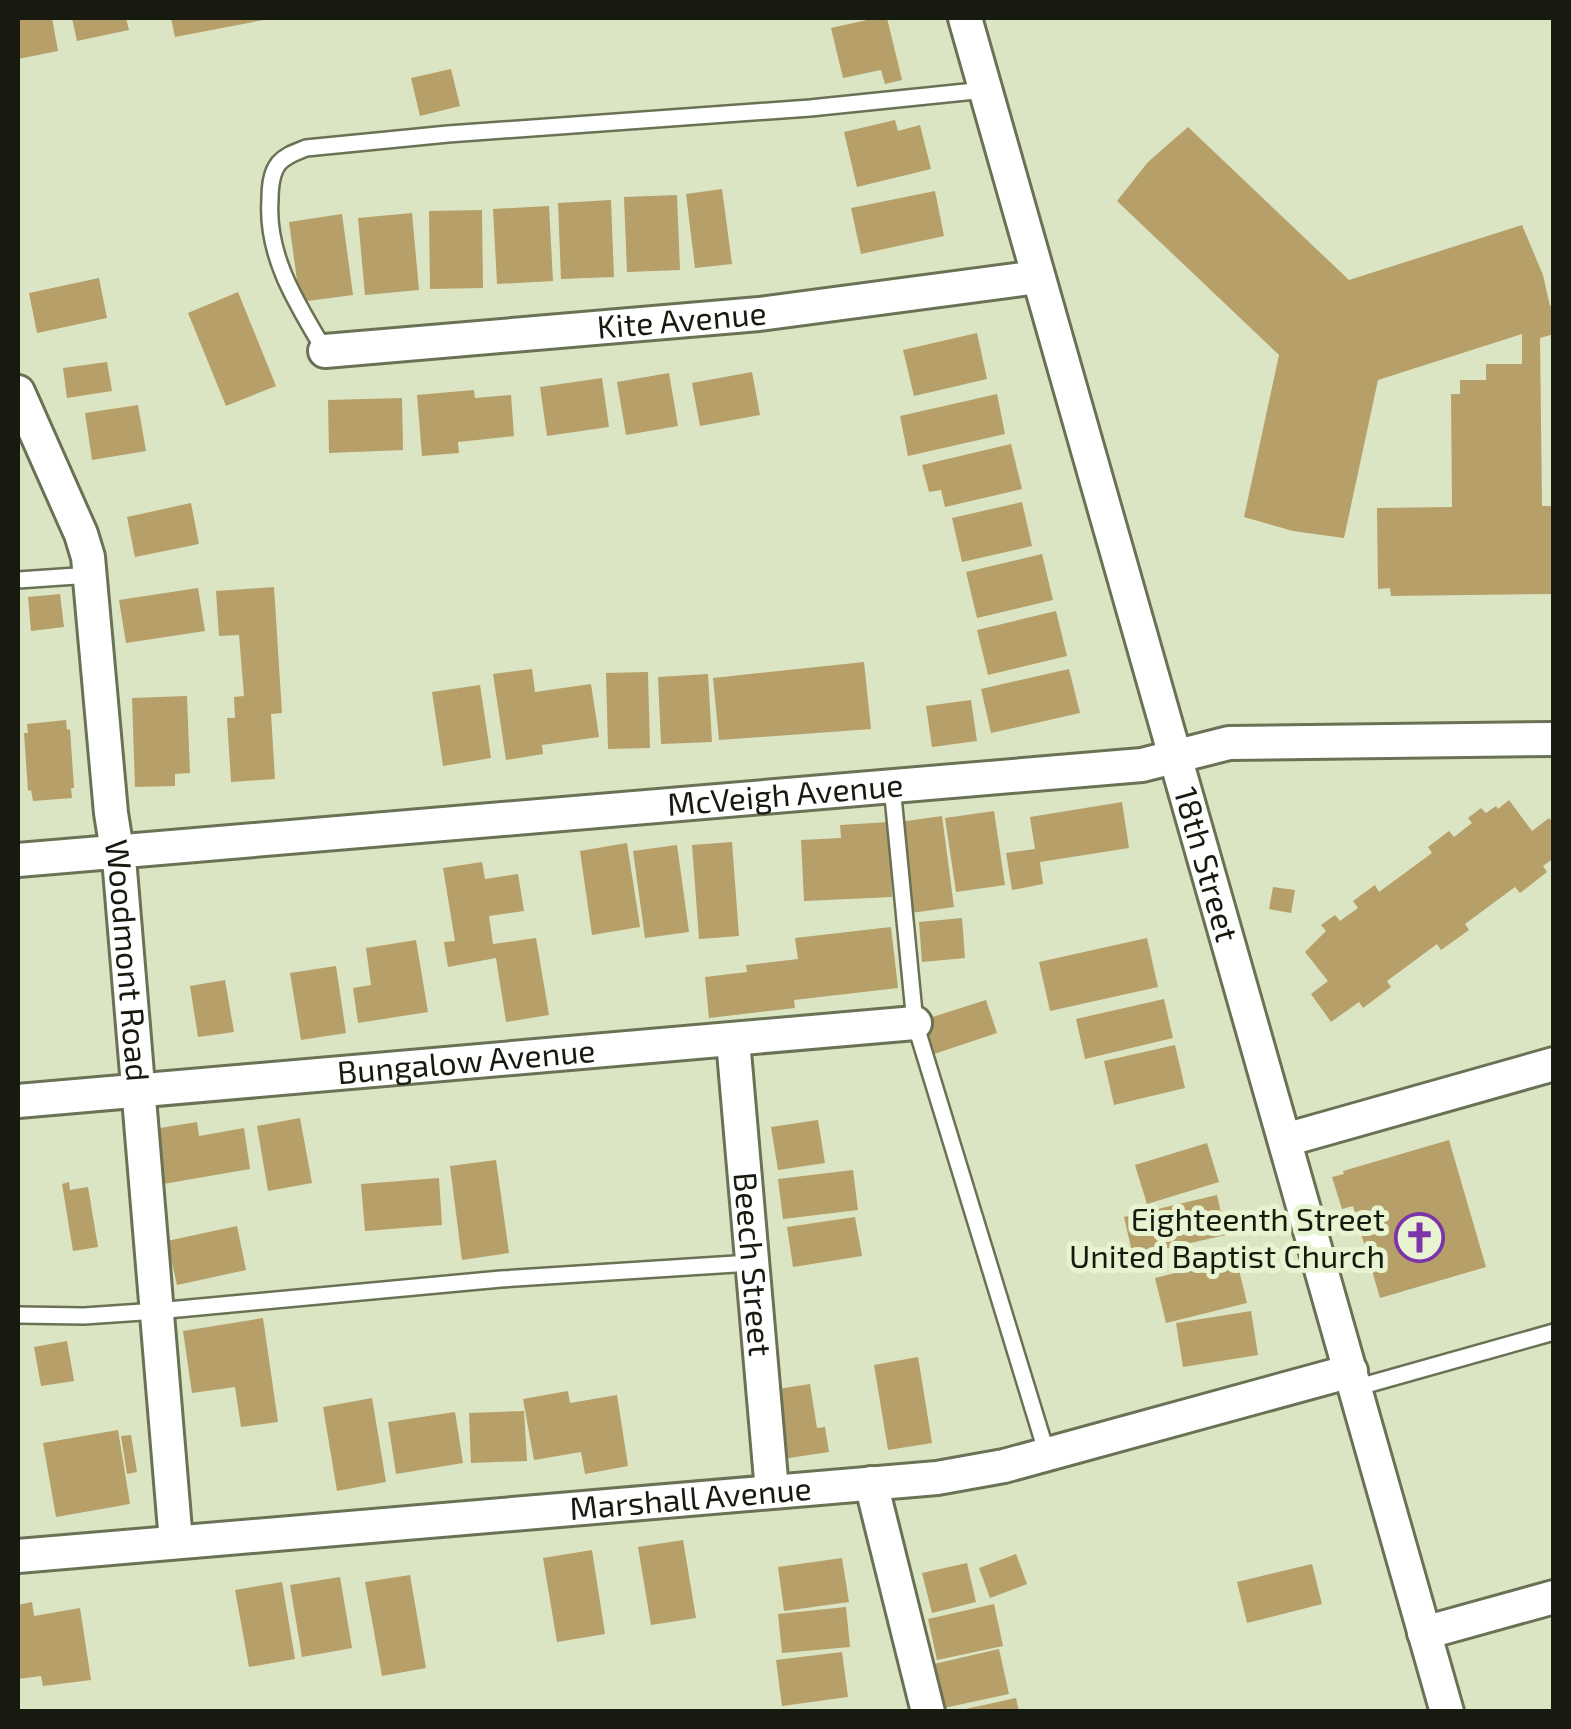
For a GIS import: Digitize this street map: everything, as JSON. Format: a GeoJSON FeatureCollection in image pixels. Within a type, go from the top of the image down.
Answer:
{"type":"FeatureCollection","features":[{"type":"Feature","properties":{"kind":"street","name":"18th Street"},"geometry":{"type":"LineString","coordinates":[[965,18],[1446,1712]]}},
{"type":"Feature","properties":{"kind":"street","name":"Kite Avenue"},"geometry":{"type":"LineString","coordinates":[[325,351],[760,314],[1038,277]]}},
{"type":"Feature","properties":{"kind":"street","name":"Woodmont Road"},"geometry":{"type":"LineString","coordinates":[[18,392],[81,534],[91,574],[176,1542]]}},
{"type":"Feature","properties":{"kind":"street","name":"McVeigh Avenue"},"geometry":{"type":"LineString","coordinates":[[18,860],[1142,765],[1229,743],[1554,739]]}},
{"type":"Feature","properties":{"kind":"street","name":"Bungalow Avenue"},"geometry":{"type":"LineString","coordinates":[[18,1101],[915,1024]]}},
{"type":"Feature","properties":{"kind":"street","name":"Beech Street"},"geometry":{"type":"LineString","coordinates":[[734,1040],[772,1490]]}},
{"type":"Feature","properties":{"kind":"street"},"geometry":{"type":"LineString","coordinates":[[1285,1140],[1554,1064]]}},
{"type":"Feature","properties":{"kind":"street","name":"Marshall Avenue"},"geometry":{"type":"LineString","coordinates":[[18,1556],[971,1474],[1353,1380]]}},
{"type":"Feature","properties":{"kind":"street"},"geometry":{"type":"LineString","coordinates":[[871,1483],[928,1712]]}},
{"type":"Feature","properties":{"kind":"street"},"geometry":{"type":"LineString","coordinates":[[1424,1633],[1554,1597]]}},
{"type":"Feature","properties":{"kind":"lane"},"geometry":{"type":"LineString","coordinates":[[325,351],[286,282],[274,249],[270,183],[277,165],[288,155],[306,148],[448,134],[810,108],[985,90]]}},
{"type":"Feature","properties":{"kind":"lane"},"geometry":{"type":"LineString","coordinates":[[18,580],[91,574]]}},
{"type":"Feature","properties":{"kind":"lane"},"geometry":{"type":"LineString","coordinates":[[892,786],[915,1024],[1047,1454]]}},
{"type":"Feature","properties":{"kind":"lane"},"geometry":{"type":"LineString","coordinates":[[18,1315],[157,1311],[501,1279],[751,1262]]}},
{"type":"Feature","properties":{"kind":"lane"},"geometry":{"type":"LineString","coordinates":[[1353,1380],[1554,1332]]}},
{"type":"Feature","properties":{"kind":"building"},"geometry":{"type":"Polygon","coordinates":[[[18,18],[52,18],[58,51],[18,59],[18,18]]]}},
{"type":"Feature","properties":{"kind":"building"},"geometry":{"type":"Polygon","coordinates":[[[72,18],[126,18],[129,30],[77,41],[72,18]]]}},
{"type":"Feature","properties":{"kind":"building"},"geometry":{"type":"Polygon","coordinates":[[[171,18],[269,18],[269,19],[175,37],[171,18]]]}},
{"type":"Feature","properties":{"kind":"building"},"geometry":{"type":"Polygon","coordinates":[[[887,18],[902,80],[885,84],[881,70],[843,78],[831,28],[887,18]]]}},
{"type":"Feature","properties":{"kind":"building"},"geometry":{"type":"Polygon","coordinates":[[[451,69],[460,106],[420,116],[411,78],[451,69]]]}},
{"type":"Feature","properties":{"kind":"building"},"geometry":{"type":"Polygon","coordinates":[[[895,120],[898,131],[920,125],[931,169],[857,187],[844,132],[895,120]]]}},
{"type":"Feature","properties":{"kind":"building"},"geometry":{"type":"Polygon","coordinates":[[[1188,127],[1349,280],[1522,225],[1543,275],[1550,306],[1554,305],[1554,334],[1540,338],[1542,506],[1554,506],[1554,594],[1391,596],[1390,588],[1378,589],[1377,508],[1452,507],[1451,394],[1460,394],[1460,380],[1486,380],[1486,364],[1522,364],[1522,334],[1378,380],[1344,538],[1293,531],[1244,517],[1279,355],[1117,201],[1148,162],[1188,127]]]}},
{"type":"Feature","properties":{"kind":"building"},"geometry":{"type":"Polygon","coordinates":[[[722,189],[732,264],[695,268],[686,194],[722,189]]]}},
{"type":"Feature","properties":{"kind":"building"},"geometry":{"type":"Polygon","coordinates":[[[935,191],[944,236],[861,254],[851,208],[935,191]]]}},
{"type":"Feature","properties":{"kind":"building"},"geometry":{"type":"Polygon","coordinates":[[[677,195],[680,270],[627,272],[624,197],[677,195]]]}},
{"type":"Feature","properties":{"kind":"building"},"geometry":{"type":"Polygon","coordinates":[[[611,200],[614,277],[561,279],[558,203],[611,200]]]}},
{"type":"Feature","properties":{"kind":"building"},"geometry":{"type":"Polygon","coordinates":[[[549,206],[553,281],[497,284],[493,209],[549,206]]]}},
{"type":"Feature","properties":{"kind":"building"},"geometry":{"type":"Polygon","coordinates":[[[482,210],[483,288],[430,289],[429,211],[482,210]]]}},
{"type":"Feature","properties":{"kind":"building"},"geometry":{"type":"Polygon","coordinates":[[[412,213],[419,290],[365,295],[358,218],[412,213]]]}},
{"type":"Feature","properties":{"kind":"building"},"geometry":{"type":"Polygon","coordinates":[[[342,214],[353,295],[300,302],[289,222],[342,214]]]}},
{"type":"Feature","properties":{"kind":"building"},"geometry":{"type":"Polygon","coordinates":[[[99,278],[107,318],[37,333],[29,293],[99,278]]]}},
{"type":"Feature","properties":{"kind":"building"},"geometry":{"type":"Polygon","coordinates":[[[238,292],[276,386],[226,406],[188,313],[238,292]]]}},
{"type":"Feature","properties":{"kind":"building"},"geometry":{"type":"Polygon","coordinates":[[[977,333],[987,379],[914,396],[903,350],[977,333]]]}},
{"type":"Feature","properties":{"kind":"building"},"geometry":{"type":"Polygon","coordinates":[[[107,362],[112,391],[67,398],[63,368],[107,362]]]}},
{"type":"Feature","properties":{"kind":"building"},"geometry":{"type":"Polygon","coordinates":[[[752,372],[760,415],[700,426],[692,383],[752,372]]]}},
{"type":"Feature","properties":{"kind":"building"},"geometry":{"type":"Polygon","coordinates":[[[669,373],[678,426],[626,435],[617,382],[669,373]]]}},
{"type":"Feature","properties":{"kind":"building"},"geometry":{"type":"Polygon","coordinates":[[[602,378],[609,427],[547,436],[540,387],[602,378]]]}},
{"type":"Feature","properties":{"kind":"building"},"geometry":{"type":"Polygon","coordinates":[[[474,390],[475,398],[511,395],[514,436],[458,442],[459,453],[422,456],[417,395],[474,390]]]}},
{"type":"Feature","properties":{"kind":"building"},"geometry":{"type":"Polygon","coordinates":[[[997,394],[1005,434],[908,456],[900,416],[997,394]]]}},
{"type":"Feature","properties":{"kind":"building"},"geometry":{"type":"Polygon","coordinates":[[[402,398],[403,450],[329,453],[328,400],[402,398]]]}},
{"type":"Feature","properties":{"kind":"building"},"geometry":{"type":"Polygon","coordinates":[[[138,405],[146,451],[92,460],[85,413],[138,405]]]}},
{"type":"Feature","properties":{"kind":"building"},"geometry":{"type":"Polygon","coordinates":[[[1011,444],[1022,489],[945,507],[941,490],[929,492],[922,465],[1011,444]]]}},
{"type":"Feature","properties":{"kind":"building"},"geometry":{"type":"Polygon","coordinates":[[[1022,502],[1032,546],[962,562],[952,518],[1022,502]]]}},
{"type":"Feature","properties":{"kind":"building"},"geometry":{"type":"Polygon","coordinates":[[[191,503],[199,544],[135,557],[127,517],[191,503]]]}},
{"type":"Feature","properties":{"kind":"building"},"geometry":{"type":"Polygon","coordinates":[[[1042,554],[1053,600],[977,618],[966,572],[1042,554]]]}},
{"type":"Feature","properties":{"kind":"building"},"geometry":{"type":"Polygon","coordinates":[[[274,587],[282,713],[271,714],[275,779],[231,782],[227,718],[235,718],[234,697],[244,696],[239,635],[219,636],[216,591],[274,587]]]}},
{"type":"Feature","properties":{"kind":"building"},"geometry":{"type":"Polygon","coordinates":[[[198,588],[205,631],[126,643],[119,600],[198,588]]]}},
{"type":"Feature","properties":{"kind":"building"},"geometry":{"type":"Polygon","coordinates":[[[60,594],[64,627],[31,631],[28,597],[60,594]]]}},
{"type":"Feature","properties":{"kind":"building"},"geometry":{"type":"Polygon","coordinates":[[[1056,611],[1067,656],[988,675],[977,630],[1056,611]]]}},
{"type":"Feature","properties":{"kind":"building"},"geometry":{"type":"Polygon","coordinates":[[[864,662],[871,729],[719,740],[713,678],[864,662]]]}},
{"type":"Feature","properties":{"kind":"building"},"geometry":{"type":"Polygon","coordinates":[[[532,669],[535,692],[591,684],[599,737],[542,745],[543,754],[506,760],[493,674],[532,669]]]}},
{"type":"Feature","properties":{"kind":"building"},"geometry":{"type":"Polygon","coordinates":[[[1069,669],[1080,713],[991,733],[981,689],[1069,669]]]}},
{"type":"Feature","properties":{"kind":"building"},"geometry":{"type":"Polygon","coordinates":[[[648,672],[650,748],[608,749],[606,673],[648,672]]]}},
{"type":"Feature","properties":{"kind":"building"},"geometry":{"type":"Polygon","coordinates":[[[708,674],[712,742],[661,744],[658,677],[708,674]]]}},
{"type":"Feature","properties":{"kind":"building"},"geometry":{"type":"Polygon","coordinates":[[[480,685],[491,758],[443,766],[432,692],[480,685]]]}},
{"type":"Feature","properties":{"kind":"building"},"geometry":{"type":"Polygon","coordinates":[[[187,696],[190,773],[175,774],[175,786],[135,787],[132,698],[187,696]]]}},
{"type":"Feature","properties":{"kind":"building"},"geometry":{"type":"Polygon","coordinates":[[[971,700],[977,741],[932,747],[926,706],[971,700]]]}},
{"type":"Feature","properties":{"kind":"building"},"geometry":{"type":"Polygon","coordinates":[[[66,720],[67,730],[70,729],[72,798],[33,801],[31,790],[28,791],[24,733],[28,733],[27,724],[66,720]]]}},
{"type":"Feature","properties":{"kind":"building"},"geometry":{"type":"Polygon","coordinates":[[[1509,800],[1532,831],[1549,818],[1554,824],[1554,858],[1543,866],[1547,872],[1520,893],[1515,887],[1465,924],[1469,930],[1441,950],[1437,944],[1387,981],[1391,987],[1363,1008],[1359,1002],[1331,1022],[1311,994],[1328,981],[1305,952],[1326,931],[1321,925],[1335,915],[1340,921],[1358,908],[1353,901],[1375,885],[1379,892],[1432,853],[1428,847],[1449,831],[1454,837],[1472,823],[1468,818],[1481,808],[1486,813],[1509,800]]]}},
{"type":"Feature","properties":{"kind":"building"},"geometry":{"type":"Polygon","coordinates":[[[1122,802],[1129,848],[1040,862],[1043,884],[1012,890],[1006,853],[1035,849],[1030,817],[1122,802]]]}},
{"type":"Feature","properties":{"kind":"building"},"geometry":{"type":"Polygon","coordinates":[[[994,811],[1005,885],[956,892],[945,818],[994,811]]]}},
{"type":"Feature","properties":{"kind":"building"},"geometry":{"type":"Polygon","coordinates":[[[942,816],[954,907],[911,913],[899,822],[942,816]]]}},
{"type":"Feature","properties":{"kind":"building"},"geometry":{"type":"Polygon","coordinates":[[[889,822],[892,897],[804,901],[801,840],[841,838],[840,825],[889,822]]]}},
{"type":"Feature","properties":{"kind":"building"},"geometry":{"type":"Polygon","coordinates":[[[732,842],[739,936],[699,939],[692,845],[732,842]]]}},
{"type":"Feature","properties":{"kind":"building"},"geometry":{"type":"Polygon","coordinates":[[[627,843],[640,927],[592,935],[580,851],[627,843]]]}},
{"type":"Feature","properties":{"kind":"building"},"geometry":{"type":"Polygon","coordinates":[[[677,845],[689,932],[645,938],[633,851],[677,845]]]}},
{"type":"Feature","properties":{"kind":"building"},"geometry":{"type":"Polygon","coordinates":[[[482,862],[485,879],[518,874],[524,911],[489,916],[493,944],[536,938],[549,1015],[506,1022],[496,958],[448,967],[444,942],[455,941],[443,868],[482,862]]]}},
{"type":"Feature","properties":{"kind":"building"},"geometry":{"type":"Polygon","coordinates":[[[1273,887],[1295,890],[1291,913],[1269,909],[1273,887]]]}},
{"type":"Feature","properties":{"kind":"building"},"geometry":{"type":"Polygon","coordinates":[[[962,918],[965,958],[922,962],[919,922],[962,918]]]}},
{"type":"Feature","properties":{"kind":"building"},"geometry":{"type":"Polygon","coordinates":[[[891,927],[898,988],[794,1000],[795,1008],[709,1018],[705,977],[747,972],[746,965],[798,959],[795,938],[891,927]]]}},
{"type":"Feature","properties":{"kind":"building"},"geometry":{"type":"Polygon","coordinates":[[[1147,938],[1158,987],[1050,1011],[1039,962],[1147,938]]]}},
{"type":"Feature","properties":{"kind":"building"},"geometry":{"type":"Polygon","coordinates":[[[416,940],[428,1012],[358,1023],[353,988],[371,985],[366,948],[416,940]]]}},
{"type":"Feature","properties":{"kind":"building"},"geometry":{"type":"Polygon","coordinates":[[[336,966],[346,1033],[301,1040],[290,973],[336,966]]]}},
{"type":"Feature","properties":{"kind":"building"},"geometry":{"type":"Polygon","coordinates":[[[225,980],[234,1032],[198,1037],[190,986],[225,980]]]}},
{"type":"Feature","properties":{"kind":"building"},"geometry":{"type":"Polygon","coordinates":[[[1164,999],[1173,1038],[1085,1059],[1076,1019],[1164,999]]]}},
{"type":"Feature","properties":{"kind":"building"},"geometry":{"type":"Polygon","coordinates":[[[986,1000],[997,1033],[931,1055],[920,1021],[986,1000]]]}},
{"type":"Feature","properties":{"kind":"building"},"geometry":{"type":"Polygon","coordinates":[[[1175,1045],[1185,1088],[1114,1105],[1104,1061],[1175,1045]]]}},
{"type":"Feature","properties":{"kind":"building"},"geometry":{"type":"Polygon","coordinates":[[[300,1118],[312,1183],[268,1191],[257,1126],[300,1118]]]}},
{"type":"Feature","properties":{"kind":"building"},"geometry":{"type":"Polygon","coordinates":[[[818,1120],[825,1163],[778,1170],[771,1127],[818,1120]]]}},
{"type":"Feature","properties":{"kind":"building"},"geometry":{"type":"Polygon","coordinates":[[[197,1122],[199,1136],[244,1128],[250,1169],[163,1184],[154,1129],[197,1122]]]}},
{"type":"Feature","properties":{"kind":"building","name":"Eighteenth Street United Baptist Church"},"geometry":{"type":"Polygon","coordinates":[[[1449,1140],[1486,1267],[1380,1298],[1353,1206],[1342,1209],[1332,1177],[1449,1140]]]}},
{"type":"Feature","properties":{"kind":"building"},"geometry":{"type":"Polygon","coordinates":[[[1207,1143],[1219,1182],[1147,1204],[1135,1165],[1207,1143]]]}},
{"type":"Feature","properties":{"kind":"building"},"geometry":{"type":"Polygon","coordinates":[[[496,1160],[509,1253],[462,1260],[450,1166],[496,1160]]]}},
{"type":"Feature","properties":{"kind":"building"},"geometry":{"type":"Polygon","coordinates":[[[853,1170],[858,1210],[783,1219],[778,1179],[853,1170]]]}},
{"type":"Feature","properties":{"kind":"building"},"geometry":{"type":"Polygon","coordinates":[[[439,1178],[442,1225],[365,1231],[361,1184],[439,1178]]]}},
{"type":"Feature","properties":{"kind":"building"},"geometry":{"type":"Polygon","coordinates":[[[69,1182],[70,1190],[88,1187],[98,1247],[73,1251],[62,1184],[69,1182]]]}},
{"type":"Feature","properties":{"kind":"building"},"geometry":{"type":"Polygon","coordinates":[[[1217,1195],[1226,1235],[1133,1256],[1124,1217],[1217,1195]]]}},
{"type":"Feature","properties":{"kind":"building"},"geometry":{"type":"Polygon","coordinates":[[[855,1217],[862,1256],[793,1267],[787,1227],[855,1217]]]}},
{"type":"Feature","properties":{"kind":"building"},"geometry":{"type":"Polygon","coordinates":[[[237,1226],[246,1270],[177,1285],[167,1241],[237,1226]]]}},
{"type":"Feature","properties":{"kind":"building"},"geometry":{"type":"Polygon","coordinates":[[[1236,1258],[1247,1303],[1166,1323],[1155,1278],[1236,1258]]]}},
{"type":"Feature","properties":{"kind":"building"},"geometry":{"type":"Polygon","coordinates":[[[1251,1311],[1258,1355],[1183,1367],[1176,1323],[1251,1311]]]}},
{"type":"Feature","properties":{"kind":"building"},"geometry":{"type":"Polygon","coordinates":[[[263,1318],[278,1422],[241,1427],[235,1387],[192,1393],[183,1331],[263,1318]]]}},
{"type":"Feature","properties":{"kind":"building"},"geometry":{"type":"Polygon","coordinates":[[[67,1341],[74,1381],[41,1386],[34,1347],[67,1341]]]}},
{"type":"Feature","properties":{"kind":"building"},"geometry":{"type":"Polygon","coordinates":[[[918,1357],[932,1443],[888,1450],[874,1365],[918,1357]]]}},
{"type":"Feature","properties":{"kind":"building"},"geometry":{"type":"Polygon","coordinates":[[[810,1384],[817,1428],[825,1427],[829,1452],[776,1460],[765,1391],[810,1384]]]}},
{"type":"Feature","properties":{"kind":"building"},"geometry":{"type":"Polygon","coordinates":[[[568,1391],[570,1403],[617,1395],[628,1466],[585,1474],[581,1452],[534,1460],[523,1399],[568,1391]]]}},
{"type":"Feature","properties":{"kind":"building"},"geometry":{"type":"Polygon","coordinates":[[[372,1398],[386,1482],[337,1491],[323,1407],[372,1398]]]}},
{"type":"Feature","properties":{"kind":"building"},"geometry":{"type":"Polygon","coordinates":[[[524,1411],[527,1461],[471,1463],[469,1413],[524,1411]]]}},
{"type":"Feature","properties":{"kind":"building"},"geometry":{"type":"Polygon","coordinates":[[[455,1412],[463,1463],[396,1474],[388,1422],[455,1412]]]}},
{"type":"Feature","properties":{"kind":"building"},"geometry":{"type":"Polygon","coordinates":[[[118,1430],[130,1504],[56,1517],[43,1443],[118,1430]]]}},
{"type":"Feature","properties":{"kind":"building"},"geometry":{"type":"Polygon","coordinates":[[[131,1435],[137,1472],[127,1474],[121,1436],[131,1435]]]}},
{"type":"Feature","properties":{"kind":"building"},"geometry":{"type":"Polygon","coordinates":[[[683,1540],[696,1618],[651,1625],[638,1547],[683,1540]]]}},
{"type":"Feature","properties":{"kind":"building"},"geometry":{"type":"Polygon","coordinates":[[[592,1550],[605,1634],[557,1642],[543,1558],[592,1550]]]}},
{"type":"Feature","properties":{"kind":"building"},"geometry":{"type":"Polygon","coordinates":[[[1016,1554],[1027,1584],[990,1598],[979,1568],[1016,1554]]]}},
{"type":"Feature","properties":{"kind":"building"},"geometry":{"type":"Polygon","coordinates":[[[842,1558],[849,1602],[784,1611],[778,1567],[842,1558]]]}},
{"type":"Feature","properties":{"kind":"building"},"geometry":{"type":"Polygon","coordinates":[[[967,1563],[976,1602],[932,1613],[922,1573],[967,1563]]]}},
{"type":"Feature","properties":{"kind":"building"},"geometry":{"type":"Polygon","coordinates":[[[1312,1564],[1322,1604],[1247,1623],[1237,1582],[1312,1564]]]}},
{"type":"Feature","properties":{"kind":"building"},"geometry":{"type":"Polygon","coordinates":[[[410,1575],[426,1668],[382,1676],[365,1582],[410,1575]]]}},
{"type":"Feature","properties":{"kind":"building"},"geometry":{"type":"Polygon","coordinates":[[[340,1577],[352,1648],[302,1657],[290,1585],[340,1577]]]}},
{"type":"Feature","properties":{"kind":"building"},"geometry":{"type":"Polygon","coordinates":[[[282,1582],[295,1659],[249,1667],[235,1590],[282,1582]]]}},
{"type":"Feature","properties":{"kind":"building"},"geometry":{"type":"Polygon","coordinates":[[[32,1602],[34,1616],[80,1608],[91,1680],[43,1686],[41,1676],[18,1679],[18,1605],[32,1602]]]}},
{"type":"Feature","properties":{"kind":"building"},"geometry":{"type":"Polygon","coordinates":[[[994,1604],[1003,1646],[937,1660],[928,1619],[994,1604]]]}},
{"type":"Feature","properties":{"kind":"building"},"geometry":{"type":"Polygon","coordinates":[[[846,1607],[850,1647],[782,1653],[778,1614],[846,1607]]]}},
{"type":"Feature","properties":{"kind":"building"},"geometry":{"type":"Polygon","coordinates":[[[999,1649],[1009,1694],[944,1708],[934,1664],[999,1649]]]}},
{"type":"Feature","properties":{"kind":"building"},"geometry":{"type":"Polygon","coordinates":[[[842,1652],[848,1697],[782,1706],[776,1660],[842,1652]]]}},
{"type":"Feature","properties":{"kind":"building"},"geometry":{"type":"Polygon","coordinates":[[[1016,1698],[1019,1712],[961,1710],[1016,1698]]]}},
{"type":"Feature","properties":{"kind":"place","name":"Eighteenth Street United Baptist Church"},"geometry":{"type":"Point","coordinates":[1420,1238]}}]}
